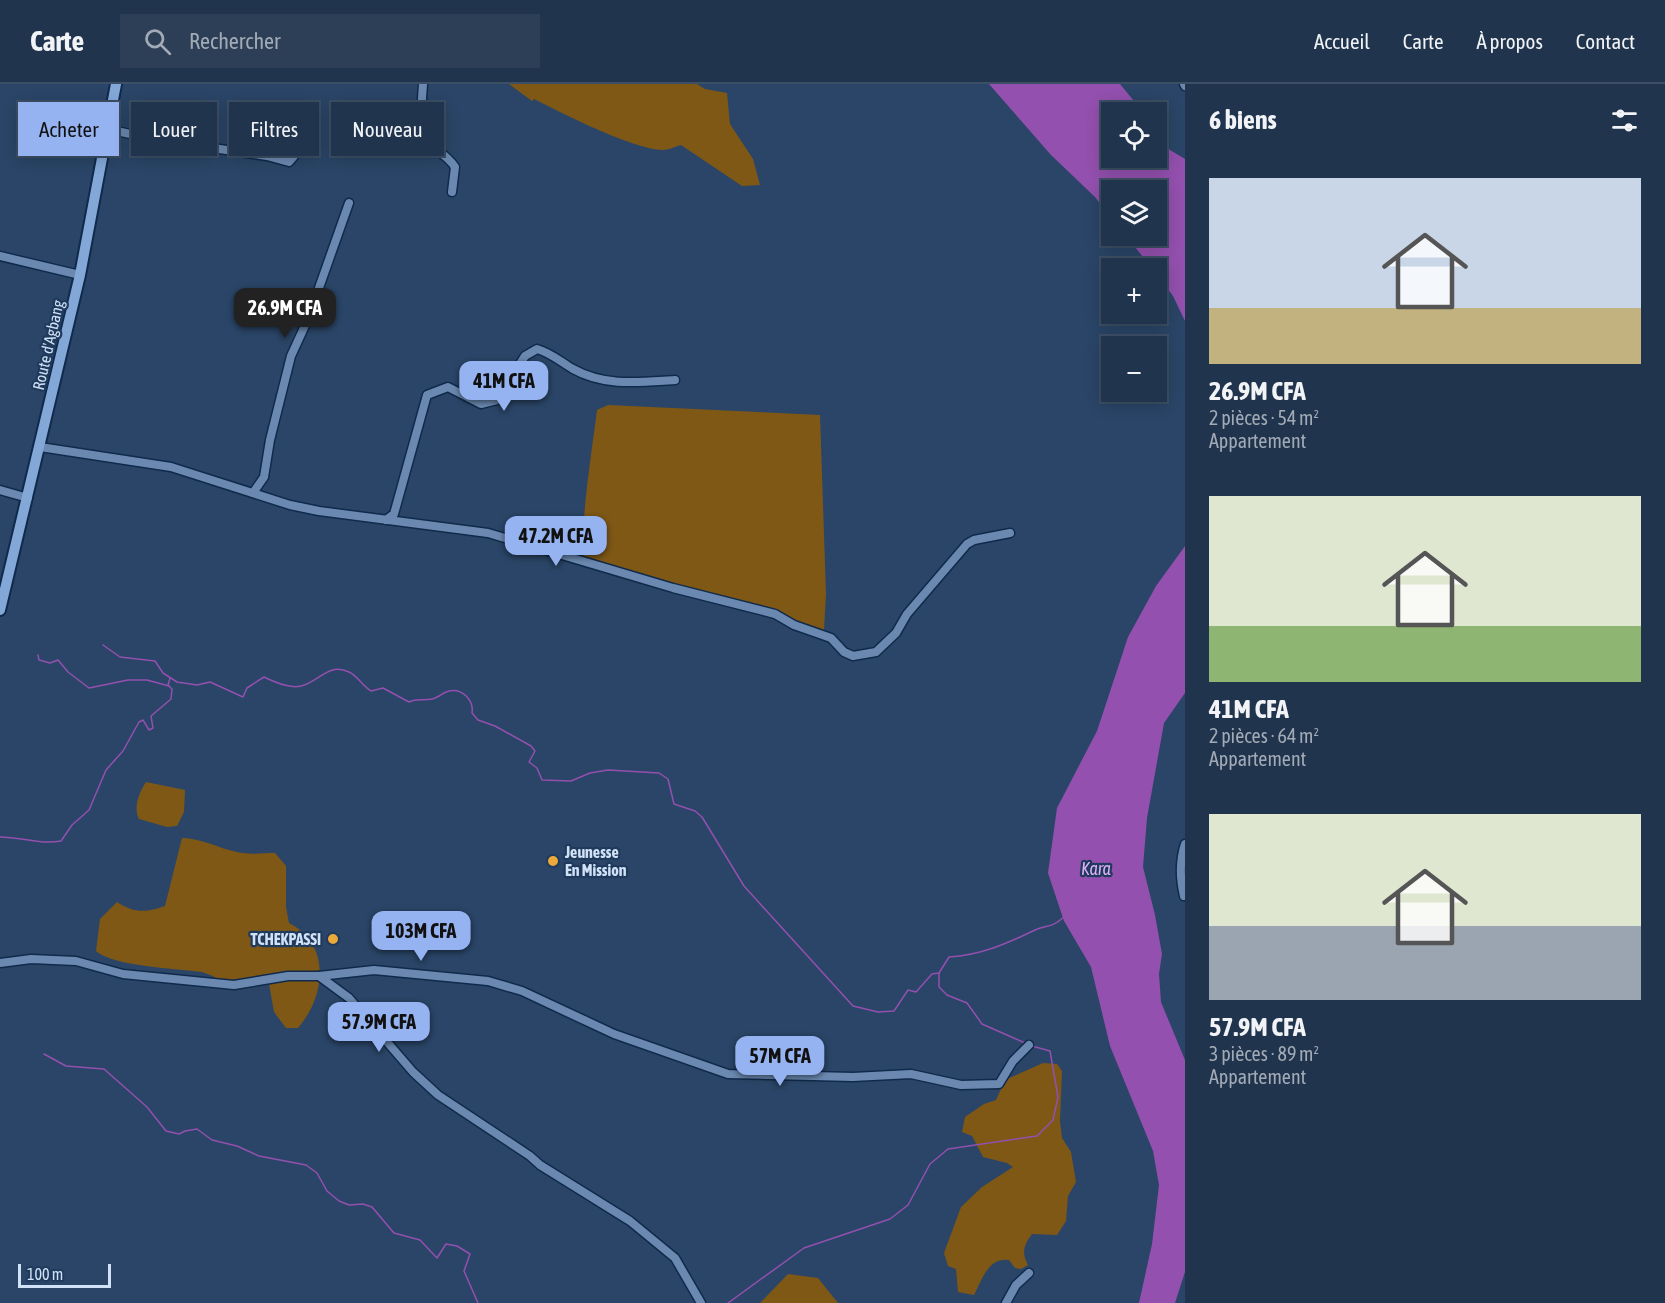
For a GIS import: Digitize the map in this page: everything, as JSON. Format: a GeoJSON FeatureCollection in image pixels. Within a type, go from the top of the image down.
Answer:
{"type":"FeatureCollection","features":[{"type":"Feature","properties":{"kind":"main road","name":"Route d'Agbang"},"geometry":{"type":"LineString","coordinates":[[113,102],[116,84]]}},
{"type":"Feature","properties":{"kind":"main road","name":"Route d'Agbang"},"geometry":{"type":"LineString","coordinates":[[0,610],[80,275],[103,156]]}},
{"type":"Feature","properties":{"kind":"street"},"geometry":{"type":"LineString","coordinates":[[423,84],[419,141],[449,159],[454,167],[452,192]]}},
{"type":"Feature","properties":{"kind":"street"},"geometry":{"type":"LineString","coordinates":[[119,132],[152,139],[229,150]]}},
{"type":"Feature","properties":{"kind":"street"},"geometry":{"type":"LineString","coordinates":[[267,156],[289,162],[294,156]]}},
{"type":"Feature","properties":{"kind":"street"},"geometry":{"type":"LineString","coordinates":[[253,493],[264,477],[270,440],[291,357],[308,319],[349,203]]}},
{"type":"Feature","properties":{"kind":"street"},"geometry":{"type":"LineString","coordinates":[[0,256],[80,275]]}},
{"type":"Feature","properties":{"kind":"street"},"geometry":{"type":"LineString","coordinates":[[386,520],[394,514],[427,395],[448,387],[481,404],[497,400],[525,356],[537,349],[548,352],[573,369],[595,379],[620,382],[675,380]]}},
{"type":"Feature","properties":{"kind":"street"},"geometry":{"type":"LineString","coordinates":[[40,447],[171,467],[319,511],[488,533],[673,588],[775,614],[794,625],[831,638],[844,652],[853,656],[876,651],[896,633],[907,614],[967,544],[974,540],[1010,533]]}},
{"type":"Feature","properties":{"kind":"street"},"geometry":{"type":"LineString","coordinates":[[0,490],[28,498]]}},
{"type":"Feature","properties":{"kind":"street"},"geometry":{"type":"LineString","coordinates":[[1184,896],[1181,883],[1181,857],[1185,844]]}},
{"type":"Feature","properties":{"kind":"street"},"geometry":{"type":"LineString","coordinates":[[0,963],[31,959],[76,961],[123,974],[234,985],[288,976],[319,976],[374,970],[488,981],[522,991],[614,1034],[728,1074],[854,1077],[911,1074],[952,1084],[992,1086],[999,1084],[1013,1061],[1029,1045]]}},
{"type":"Feature","properties":{"kind":"street"},"geometry":{"type":"LineString","coordinates":[[319,976],[349,998],[413,1072],[438,1095],[630,1221],[675,1258],[701,1303]]}},
{"type":"Feature","properties":{"kind":"street"},"geometry":{"type":"LineString","coordinates":[[1006,1303],[1016,1285],[1029,1274]]}},
{"type":"Feature","properties":{"kind":"shaded area"},"geometry":{"type":"Polygon","coordinates":[[[509,84],[697,84],[705,89],[727,93],[730,124],[753,159],[760,185],[742,186],[681,145],[663,150],[634,144],[616,137],[534,99],[532,101],[509,84]]]}},
{"type":"Feature","properties":{"kind":"shaded area"},"geometry":{"type":"Polygon","coordinates":[[[608,405],[820,415],[826,594],[824,630],[796,624],[585,560],[584,512],[597,410],[608,405]]]}},
{"type":"Feature","properties":{"kind":"shaded area"},"geometry":{"type":"Polygon","coordinates":[[[146,782],[185,790],[184,812],[177,826],[167,827],[139,819],[138,800],[146,782]]]}},
{"type":"Feature","properties":{"kind":"shaded area"},"geometry":{"type":"Polygon","coordinates":[[[182,838],[242,853],[275,853],[286,866],[286,907],[289,923],[303,933],[312,944],[318,958],[320,972],[314,1002],[298,1028],[286,1028],[274,1012],[268,978],[255,981],[218,981],[213,976],[202,972],[130,963],[104,956],[96,951],[100,919],[117,902],[140,911],[165,906],[182,838]]]}},
{"type":"Feature","properties":{"kind":"shaded area"},"geometry":{"type":"Polygon","coordinates":[[[1043,1063],[1057,1064],[1062,1071],[1060,1121],[1062,1138],[1071,1152],[1076,1182],[1068,1196],[1066,1221],[1057,1235],[1032,1234],[1024,1249],[1028,1265],[1021,1269],[1015,1268],[1009,1260],[996,1262],[983,1277],[974,1295],[958,1292],[956,1269],[948,1266],[944,1253],[961,1207],[982,1187],[1013,1167],[1007,1163],[983,1157],[972,1136],[962,1132],[965,1117],[984,1104],[996,1100],[1005,1080],[1043,1063]]]}},
{"type":"Feature","properties":{"kind":"shaded area"},"geometry":{"type":"Polygon","coordinates":[[[788,1274],[818,1278],[838,1303],[760,1303],[788,1274]]]}},
{"type":"Feature","properties":{"kind":"water"},"geometry":{"type":"Polygon","coordinates":[[[989,84],[1120,84],[1135,102],[1101,102],[1101,168],[1167,168],[1167,146],[1185,159],[1185,321],[1167,288],[1167,258],[1144,258],[1134,246],[1167,246],[1167,180],[1101,180],[1101,205],[1051,155],[989,84]]]}},
{"type":"Feature","properties":{"kind":"water","name":"Kara"},"geometry":{"type":"Polygon","coordinates":[[[1185,546],[1185,693],[1164,723],[1147,818],[1143,867],[1162,954],[1159,974],[1161,1002],[1185,1060],[1185,1272],[1175,1303],[1139,1303],[1152,1244],[1159,1185],[1153,1151],[1110,1046],[1091,967],[1064,921],[1048,873],[1057,808],[1097,731],[1128,637],[1156,586],[1185,546]]]}},
{"type":"Feature","properties":{"kind":"waterway"},"geometry":{"type":"LineString","coordinates":[[103,645],[120,657],[155,661],[163,673],[177,682],[197,685],[210,682],[243,697],[247,688],[264,677],[296,687],[335,670],[349,672],[371,691],[383,688],[409,702],[429,700],[449,691],[458,691],[469,700],[472,713],[478,720],[495,726],[531,746],[535,751],[529,762],[537,768],[542,780],[571,781],[590,773],[608,770],[659,773],[668,779],[674,804],[695,811],[702,817],[744,886],[853,1006],[878,1012],[894,1011],[908,990],[916,992],[932,974],[939,973]]}},
{"type":"Feature","properties":{"kind":"waterway"},"geometry":{"type":"LineString","coordinates":[[38,655],[39,660],[50,663],[58,660],[68,672],[89,688],[128,680],[147,680],[169,686]]}},
{"type":"Feature","properties":{"kind":"waterway"},"geometry":{"type":"LineString","coordinates":[[0,837],[46,842],[61,841],[72,825],[89,810],[106,770],[123,751],[139,722],[143,720],[149,730],[153,728],[151,716],[171,699],[172,689],[168,685],[170,678]]}},
{"type":"Feature","properties":{"kind":"waterway"},"geometry":{"type":"LineString","coordinates":[[1025,1043],[982,1024],[967,1003],[947,995],[939,987],[939,973],[949,957],[993,948],[1039,928],[1052,925],[1064,917]]}},
{"type":"Feature","properties":{"kind":"waterway"},"geometry":{"type":"LineString","coordinates":[[728,1303],[804,1248],[890,1219],[908,1205],[930,1164],[948,1149],[1037,1136],[1053,1120],[1058,1097],[1050,1051],[1032,1046]]}},
{"type":"Feature","properties":{"kind":"waterway"},"geometry":{"type":"LineString","coordinates":[[44,1054],[66,1066],[104,1069],[147,1107],[166,1131],[179,1134],[197,1129],[212,1140],[237,1146],[259,1156],[306,1165],[317,1173],[327,1191],[339,1201],[349,1205],[363,1204],[372,1207],[394,1233],[420,1240],[437,1258],[446,1244],[457,1246],[470,1254],[464,1271],[478,1303]]}},
{"type":"Feature","properties":{"kind":"place","name":"Jeunesse En Mission"},"geometry":{"type":"Point","coordinates":[553,861]}},
{"type":"Feature","properties":{"kind":"place","name":"TCHEKPASSI"},"geometry":{"type":"Point","coordinates":[333,939]}}]}
